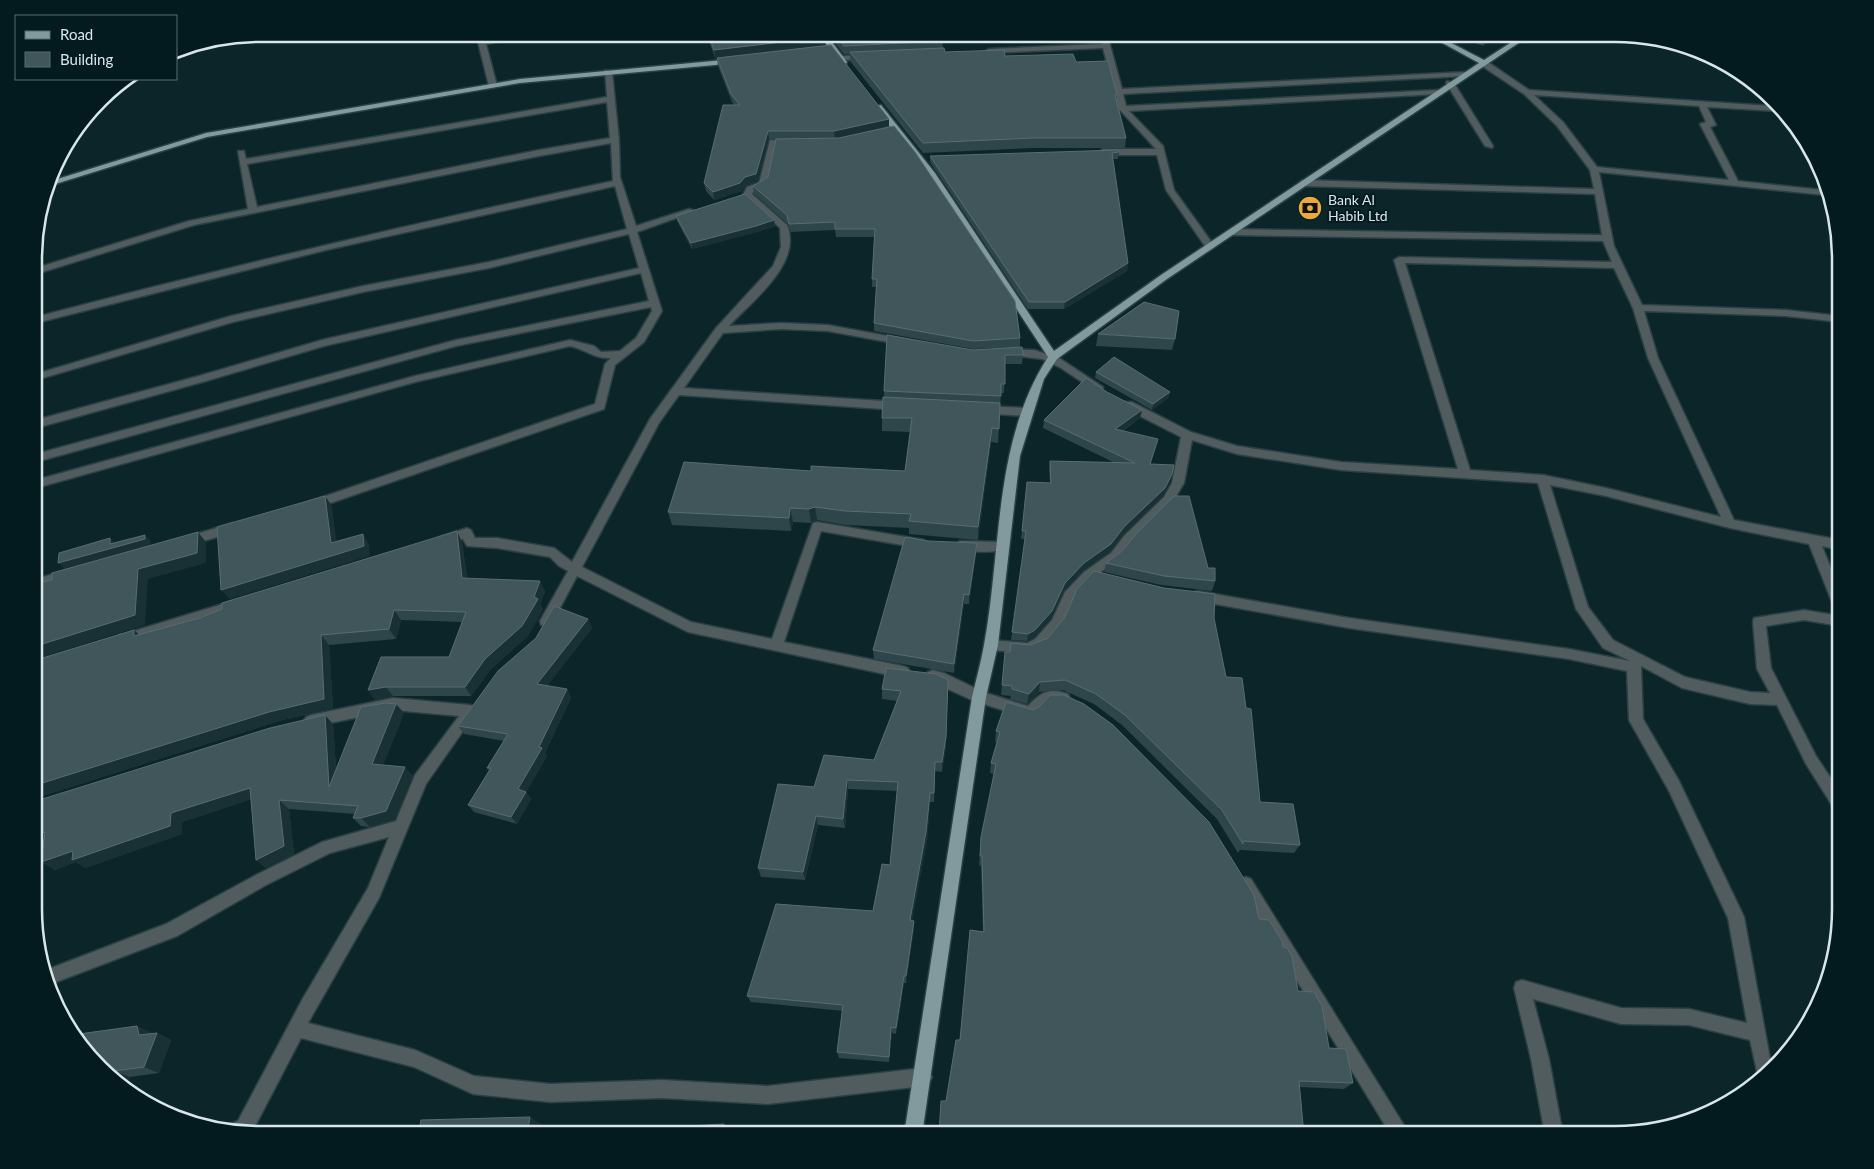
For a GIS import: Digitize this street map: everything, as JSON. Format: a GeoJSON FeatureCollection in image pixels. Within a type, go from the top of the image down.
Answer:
{"type":"FeatureCollection","features":[{"type":"Feature","properties":{"kind":"main road"},"geometry":{"type":"LineString","coordinates":[[826,42],[829,50],[840,58],[851,73]]}},
{"type":"Feature","properties":{"kind":"main road"},"geometry":{"type":"LineString","coordinates":[[1444,42],[1482,62]]}},
{"type":"Feature","properties":{"kind":"main road"},"geometry":{"type":"LineString","coordinates":[[915,1126],[978,697],[991,645],[1014,456],[1039,379],[1052,357],[1210,246],[1482,62],[1515,42]]}},
{"type":"Feature","properties":{"kind":"main road"},"geometry":{"type":"LineString","coordinates":[[57,182],[206,134],[520,81],[744,60]]}},
{"type":"Feature","properties":{"kind":"main road"},"geometry":{"type":"LineString","coordinates":[[874,102],[891,130],[925,158],[1052,357]]}},
{"type":"Feature","properties":{"kind":"street"},"geometry":{"type":"LineString","coordinates":[[482,42],[493,86]]}},
{"type":"Feature","properties":{"kind":"street"},"geometry":{"type":"LineString","coordinates":[[1105,42],[1124,110],[1159,146],[1170,190],[1210,246]]}},
{"type":"Feature","properties":{"kind":"street"},"geometry":{"type":"LineString","coordinates":[[978,52],[1106,46]]}},
{"type":"Feature","properties":{"kind":"street"},"geometry":{"type":"LineString","coordinates":[[840,58],[879,56]]}},
{"type":"Feature","properties":{"kind":"street"},"geometry":{"type":"LineString","coordinates":[[1482,62],[1527,92],[1560,124],[1583,157],[1594,169],[1608,238],[1638,308],[1653,358],[1730,524]]}},
{"type":"Feature","properties":{"kind":"street"},"geometry":{"type":"LineString","coordinates":[[303,508],[600,406],[610,364],[640,340],[657,311],[630,230],[618,183],[608,72]]}},
{"type":"Feature","properties":{"kind":"street"},"geometry":{"type":"LineString","coordinates":[[1118,92],[1466,74]]}},
{"type":"Feature","properties":{"kind":"street"},"geometry":{"type":"LineString","coordinates":[[1450,84],[1489,146]]}},
{"type":"Feature","properties":{"kind":"street"},"geometry":{"type":"LineString","coordinates":[[1124,110],[1438,92]]}},
{"type":"Feature","properties":{"kind":"street"},"geometry":{"type":"LineString","coordinates":[[1527,92],[1771,109]]}},
{"type":"Feature","properties":{"kind":"street"},"geometry":{"type":"LineString","coordinates":[[253,211],[242,157],[610,99]]}},
{"type":"Feature","properties":{"kind":"street"},"geometry":{"type":"LineString","coordinates":[[1702,104],[1712,125],[1704,124],[1735,184]]}},
{"type":"Feature","properties":{"kind":"street"},"geometry":{"type":"LineString","coordinates":[[42,269],[192,223],[538,153],[615,140]]}},
{"type":"Feature","properties":{"kind":"street"},"geometry":{"type":"LineString","coordinates":[[539,633],[654,422],[720,330],[739,307],[772,275],[786,248],[784,227],[743,197],[750,190],[763,185],[773,142],[806,145]]}},
{"type":"Feature","properties":{"kind":"street"},"geometry":{"type":"LineString","coordinates":[[1091,153],[1160,152]]}},
{"type":"Feature","properties":{"kind":"street"},"geometry":{"type":"LineString","coordinates":[[1594,169],[1821,193]]}},
{"type":"Feature","properties":{"kind":"street"},"geometry":{"type":"LineString","coordinates":[[42,318],[193,278],[357,239],[618,183]]}},
{"type":"Feature","properties":{"kind":"street"},"geometry":{"type":"LineString","coordinates":[[1303,183],[1598,192]]}},
{"type":"Feature","properties":{"kind":"street"},"geometry":{"type":"LineString","coordinates":[[42,375],[231,319],[362,288],[489,265],[630,230],[700,208]]}},
{"type":"Feature","properties":{"kind":"street"},"geometry":{"type":"LineString","coordinates":[[1231,232],[1608,238]]}},
{"type":"Feature","properties":{"kind":"street"},"geometry":{"type":"LineString","coordinates":[[1465,474],[1399,260],[1618,265]]}},
{"type":"Feature","properties":{"kind":"street"},"geometry":{"type":"LineString","coordinates":[[42,422],[202,379],[322,343],[644,270]]}},
{"type":"Feature","properties":{"kind":"street"},"geometry":{"type":"LineString","coordinates":[[42,456],[456,343],[654,303]]}},
{"type":"Feature","properties":{"kind":"street"},"geometry":{"type":"LineString","coordinates":[[1638,308],[1786,314],[1832,318]]}},
{"type":"Feature","properties":{"kind":"street"},"geometry":{"type":"LineString","coordinates":[[720,330],[781,326],[828,328],[915,344]]}},
{"type":"Feature","properties":{"kind":"street"},"geometry":{"type":"LineString","coordinates":[[42,482],[415,378],[570,343],[590,348],[599,355],[623,354]]}},
{"type":"Feature","properties":{"kind":"street"},"geometry":{"type":"LineString","coordinates":[[989,353],[1027,351],[1052,357],[1115,398],[1187,435],[1237,450],[1341,466],[1543,479],[1606,492],[1730,524],[1832,543]]}},
{"type":"Feature","properties":{"kind":"street"},"geometry":{"type":"LineString","coordinates":[[676,391],[906,407]]}},
{"type":"Feature","properties":{"kind":"street"},"geometry":{"type":"LineString","coordinates":[[970,409],[1028,412]]}},
{"type":"Feature","properties":{"kind":"street"},"geometry":{"type":"LineString","coordinates":[[991,645],[1028,648],[1040,643],[1057,623],[1069,596],[1088,575],[1115,556],[1128,538],[1168,500],[1178,484],[1187,435]]}},
{"type":"Feature","properties":{"kind":"street"},"geometry":{"type":"LineString","coordinates":[[1543,479],[1582,609],[1608,644],[1635,663],[1682,682],[1750,698],[1781,699]]}},
{"type":"Feature","properties":{"kind":"street"},"geometry":{"type":"LineString","coordinates":[[179,543],[246,524]]}},
{"type":"Feature","properties":{"kind":"street"},"geometry":{"type":"LineString","coordinates":[[776,647],[817,526],[940,545],[1002,547]]}},
{"type":"Feature","properties":{"kind":"street"},"geometry":{"type":"LineString","coordinates":[[430,545],[467,533],[471,543],[497,543],[554,553],[563,563],[688,627],[776,647],[918,674],[939,676],[978,697],[1030,713],[1044,698],[1063,698],[1080,705]]}},
{"type":"Feature","properties":{"kind":"street"},"geometry":{"type":"LineString","coordinates":[[1813,539],[1832,587]]}},
{"type":"Feature","properties":{"kind":"street"},"geometry":{"type":"LineString","coordinates":[[42,582],[83,570]]}},
{"type":"Feature","properties":{"kind":"street"},"geometry":{"type":"LineString","coordinates":[[1088,575],[1106,579]]}},
{"type":"Feature","properties":{"kind":"street"},"geometry":{"type":"LineString","coordinates":[[1189,595],[1348,623],[1635,663]]}},
{"type":"Feature","properties":{"kind":"street"},"geometry":{"type":"LineString","coordinates":[[111,643],[252,600]]}},
{"type":"Feature","properties":{"kind":"street"},"geometry":{"type":"LineString","coordinates":[[1832,620],[1804,615],[1759,622],[1764,669],[1811,760],[1832,792]]}},
{"type":"Feature","properties":{"kind":"street"},"geometry":{"type":"LineString","coordinates":[[1635,663],[1636,720],[1674,786],[1736,917],[1764,1067]]}},
{"type":"Feature","properties":{"kind":"street"},"geometry":{"type":"LineString","coordinates":[[246,1126],[296,1028],[374,893],[420,780],[472,707],[393,704],[297,725]]}},
{"type":"Feature","properties":{"kind":"street"},"geometry":{"type":"LineString","coordinates":[[53,976],[171,930],[261,880],[327,848],[401,827]]}},
{"type":"Feature","properties":{"kind":"street"},"geometry":{"type":"LineString","coordinates":[[1236,867],[1395,1126]]}},
{"type":"Feature","properties":{"kind":"street"},"geometry":{"type":"LineString","coordinates":[[1552,1126],[1540,1060],[1522,988],[1620,1016],[1689,1017],[1758,1034]]}},
{"type":"Feature","properties":{"kind":"street"},"geometry":{"type":"LineString","coordinates":[[296,1028],[415,1060],[473,1085],[550,1093],[662,1090],[768,1095],[923,1077]]}},
{"type":"Feature","properties":{"kind":"building"},"geometry":{"type":"Polygon","coordinates":[[[711,42],[782,42],[714,50],[711,42]]]}},
{"type":"Feature","properties":{"kind":"building"},"geometry":{"type":"Polygon","coordinates":[[[841,42],[923,42],[844,46],[841,42]]]}},
{"type":"Feature","properties":{"kind":"building"},"geometry":{"type":"Polygon","coordinates":[[[831,45],[889,119],[834,131],[768,131],[756,174],[745,177],[740,183],[713,192],[704,183],[723,105],[740,105],[731,94],[717,58],[831,45]]]}},
{"type":"Feature","properties":{"kind":"building"},"geometry":{"type":"Polygon","coordinates":[[[944,48],[945,52],[1004,50],[1005,56],[1073,54],[1076,62],[1108,61],[1126,138],[1033,138],[923,143],[850,52],[944,48]]]}},
{"type":"Feature","properties":{"kind":"building"},"geometry":{"type":"Polygon","coordinates":[[[894,126],[915,152],[1015,301],[1020,338],[973,341],[874,323],[877,279],[872,279],[875,229],[835,229],[835,222],[789,224],[787,215],[753,186],[768,177],[776,139],[839,138],[894,126]]]}},
{"type":"Feature","properties":{"kind":"building"},"geometry":{"type":"Polygon","coordinates":[[[1118,150],[1119,152],[1112,153],[1128,263],[1065,302],[1029,302],[930,156],[1118,150]]]}},
{"type":"Feature","properties":{"kind":"building"},"geometry":{"type":"Polygon","coordinates":[[[745,194],[774,220],[691,243],[676,216],[745,194]]]}},
{"type":"Feature","properties":{"kind":"building"},"geometry":{"type":"Polygon","coordinates":[[[1144,302],[1179,311],[1175,339],[1098,334],[1144,302]]]}},
{"type":"Feature","properties":{"kind":"building"},"geometry":{"type":"Polygon","coordinates":[[[887,335],[973,350],[1022,347],[1023,355],[1005,355],[1005,384],[1001,384],[1001,396],[884,391],[887,335]]]}},
{"type":"Feature","properties":{"kind":"building"},"geometry":{"type":"Polygon","coordinates":[[[1114,357],[1170,392],[1153,404],[1096,372],[1114,357]]]}},
{"type":"Feature","properties":{"kind":"building"},"geometry":{"type":"Polygon","coordinates":[[[1086,378],[1107,392],[1142,410],[1115,429],[1158,439],[1150,464],[1174,465],[1172,474],[1165,488],[1124,527],[1111,544],[1084,563],[1065,583],[1052,611],[1035,630],[1028,634],[1012,632],[1026,531],[1022,531],[1027,482],[1051,483],[1050,461],[1135,463],[1044,420],[1086,378]]]}},
{"type":"Feature","properties":{"kind":"building"},"geometry":{"type":"Polygon","coordinates":[[[883,397],[1000,403],[999,429],[992,428],[978,527],[909,521],[911,514],[845,511],[815,507],[809,509],[790,508],[789,518],[668,512],[684,462],[811,471],[811,466],[905,471],[912,418],[882,418],[883,397]]]}},
{"type":"Feature","properties":{"kind":"building"},"geometry":{"type":"Polygon","coordinates":[[[325,496],[331,543],[363,534],[364,546],[221,590],[217,527],[325,496]]]}},
{"type":"Feature","properties":{"kind":"building"},"geometry":{"type":"Polygon","coordinates":[[[1174,496],[1189,496],[1208,568],[1215,568],[1215,581],[1164,576],[1106,563],[1122,551],[1136,534],[1174,496]]]}},
{"type":"Feature","properties":{"kind":"building"},"geometry":{"type":"Polygon","coordinates":[[[457,531],[462,578],[540,581],[534,597],[538,599],[522,626],[485,659],[465,687],[386,687],[368,690],[381,657],[449,657],[466,612],[394,610],[389,629],[321,635],[324,699],[269,712],[42,783],[42,658],[134,630],[134,636],[200,618],[222,609],[222,603],[457,531]]]}},
{"type":"Feature","properties":{"kind":"building"},"geometry":{"type":"Polygon","coordinates":[[[198,532],[197,553],[138,569],[135,615],[42,644],[42,582],[52,580],[52,573],[198,532]]]}},
{"type":"Feature","properties":{"kind":"building"},"geometry":{"type":"Polygon","coordinates":[[[145,535],[145,539],[58,563],[59,553],[110,538],[110,544],[145,535]]]}},
{"type":"Feature","properties":{"kind":"building"},"geometry":{"type":"Polygon","coordinates":[[[905,537],[928,541],[977,543],[969,595],[964,594],[954,664],[873,650],[905,537]]]}},
{"type":"Feature","properties":{"kind":"building"},"geometry":{"type":"Polygon","coordinates":[[[1094,571],[1164,588],[1215,594],[1214,618],[1226,677],[1242,678],[1246,708],[1251,709],[1260,802],[1293,804],[1300,845],[1243,841],[1243,844],[1222,810],[1125,715],[1096,694],[1065,680],[1040,682],[1029,694],[1012,689],[1012,686],[1002,685],[1005,652],[1010,652],[1011,643],[1030,645],[1048,638],[1065,617],[1077,589],[1094,571]]]}},
{"type":"Feature","properties":{"kind":"building"},"geometry":{"type":"Polygon","coordinates":[[[554,606],[588,619],[537,684],[567,689],[539,747],[542,748],[518,789],[526,792],[511,817],[468,805],[491,768],[487,768],[508,734],[458,726],[498,671],[536,638],[554,606]]]}},
{"type":"Feature","properties":{"kind":"building"},"geometry":{"type":"Polygon","coordinates":[[[886,668],[936,674],[948,680],[946,737],[942,762],[935,762],[934,793],[930,793],[926,832],[910,920],[914,921],[906,976],[904,976],[896,1028],[891,1027],[889,1057],[837,1052],[843,1005],[747,996],[776,904],[873,911],[882,864],[890,865],[898,782],[847,780],[843,819],[816,816],[803,872],[758,868],[778,784],[814,787],[824,755],[874,760],[901,691],[882,689],[886,668]]]}},
{"type":"Feature","properties":{"kind":"building"},"geometry":{"type":"Polygon","coordinates":[[[1050,695],[1064,695],[1084,704],[1113,725],[1209,822],[1254,895],[1259,919],[1269,920],[1282,941],[1283,947],[1287,948],[1292,956],[1298,991],[1314,992],[1322,1006],[1329,1048],[1346,1049],[1353,1083],[1299,1081],[1303,1126],[940,1126],[941,1101],[946,1101],[956,1040],[960,1040],[970,930],[984,932],[982,856],[980,856],[981,837],[996,764],[991,763],[1000,732],[996,731],[1006,702],[1033,710],[1039,707],[1050,695]]]}},
{"type":"Feature","properties":{"kind":"building"},"geometry":{"type":"Polygon","coordinates":[[[386,703],[396,704],[372,764],[405,767],[386,811],[361,818],[353,818],[358,806],[279,800],[284,846],[256,860],[250,788],[171,813],[170,826],[72,860],[73,851],[42,862],[45,832],[42,833],[42,799],[270,728],[325,715],[329,787],[361,707],[386,703]]]}},
{"type":"Feature","properties":{"kind":"building"},"geometry":{"type":"Polygon","coordinates":[[[137,1026],[139,1035],[157,1033],[144,1067],[114,1071],[96,1053],[81,1034],[137,1026]]]}},
{"type":"Feature","properties":{"kind":"building"},"geometry":{"type":"Polygon","coordinates":[[[530,1117],[528,1126],[420,1126],[421,1120],[530,1117]]]}},
{"type":"Feature","properties":{"kind":"building"},"geometry":{"type":"Polygon","coordinates":[[[724,1124],[724,1126],[690,1126],[724,1124]]]}},
{"type":"Feature","properties":{"kind":"place","name":"Bank Al Habib Ltd"},"geometry":{"type":"Point","coordinates":[1310,208]}}]}
